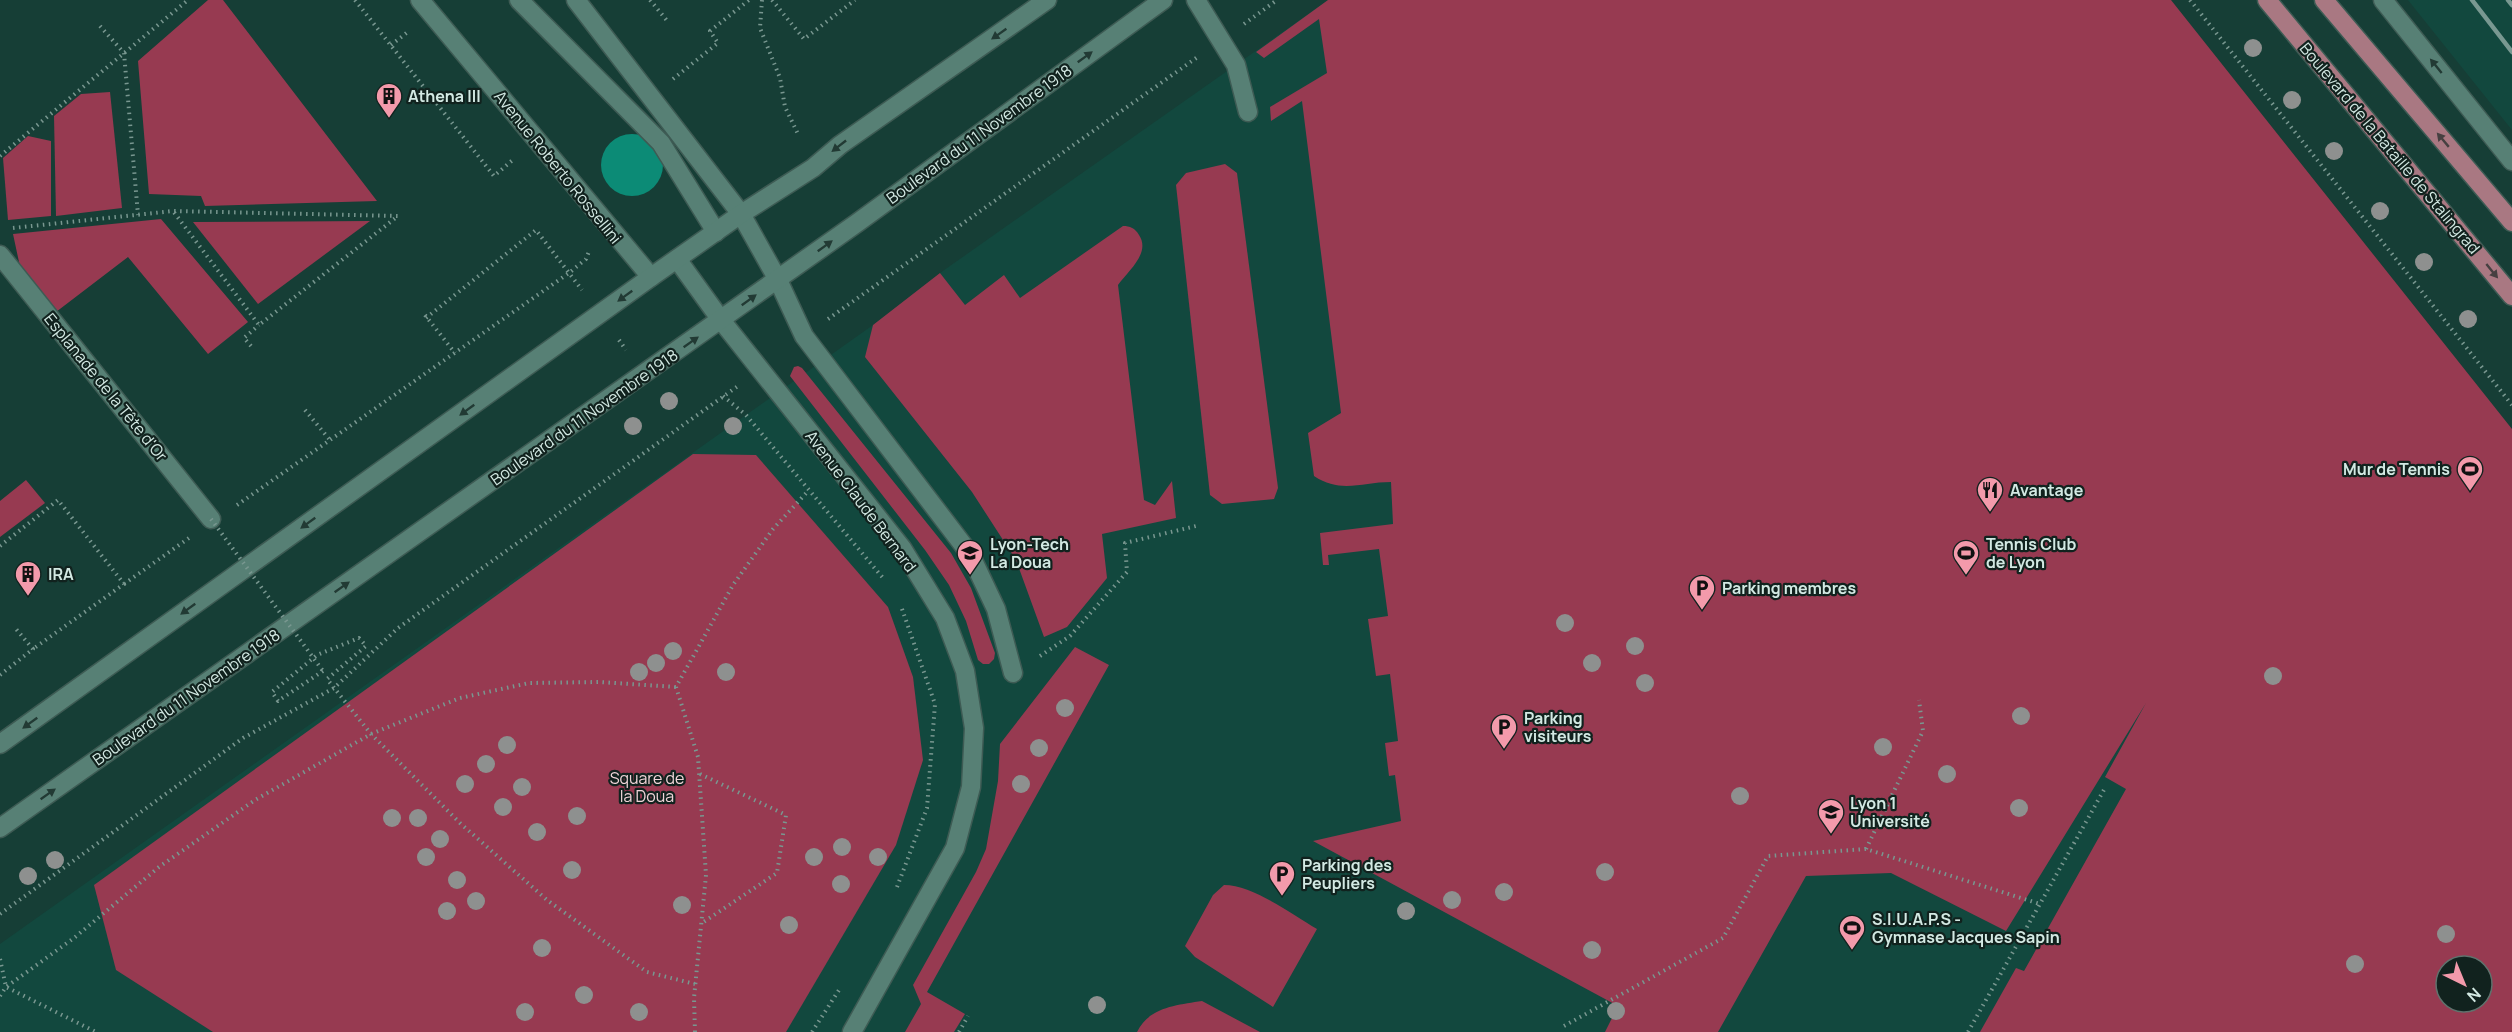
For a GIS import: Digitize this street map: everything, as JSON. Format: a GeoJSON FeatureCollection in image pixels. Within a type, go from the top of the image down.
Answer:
{"type":"FeatureCollection","features":[{"type":"Feature","properties":{"kind":"main road","name":"Boulevard de la Bataille de Stalingrad"},"geometry":{"type":"LineString","coordinates":[[2267,0],[2512,296]]}},
{"type":"Feature","properties":{"kind":"main road"},"geometry":{"type":"LineString","coordinates":[[2324,0],[2512,222]]}},
{"type":"Feature","properties":{"kind":"street","name":"Avenue Roberto Rossellini"},"geometry":{"type":"LineString","coordinates":[[420,0],[651,278]]}},
{"type":"Feature","properties":{"kind":"street"},"geometry":{"type":"LineString","coordinates":[[519,0],[661,143],[716,232]]}},
{"type":"Feature","properties":{"kind":"street"},"geometry":{"type":"LineString","coordinates":[[576,0],[741,214],[778,280],[804,336],[970,554],[996,609],[1013,673]]}},
{"type":"Feature","properties":{"kind":"street"},"geometry":{"type":"LineString","coordinates":[[0,744],[677,259],[741,214],[813,168],[840,145],[1047,0]]}},
{"type":"Feature","properties":{"kind":"street","name":"Boulevard du 11 Novembre 1918"},"geometry":{"type":"LineString","coordinates":[[0,828],[778,280],[1163,0]]}},
{"type":"Feature","properties":{"kind":"street"},"geometry":{"type":"LineString","coordinates":[[1196,0],[1236,65],[1248,112]]}},
{"type":"Feature","properties":{"kind":"street"},"geometry":{"type":"LineString","coordinates":[[2383,0],[2512,161]]}},
{"type":"Feature","properties":{"kind":"street","name":"Esplanade de la Tête d'Or"},"geometry":{"type":"LineString","coordinates":[[0,255],[211,519]]}},
{"type":"Feature","properties":{"kind":"street","name":"Avenue Claude Bernard"},"geometry":{"type":"LineString","coordinates":[[677,259],[721,320],[902,548],[945,618],[965,671],[974,728],[971,787],[955,848],[852,1032]]}},
{"type":"Feature","properties":{"kind":"path"},"geometry":{"type":"LineString","coordinates":[[0,156],[188,0]]}},
{"type":"Feature","properties":{"kind":"path"},"geometry":{"type":"LineString","coordinates":[[355,0],[494,176],[518,156]]}},
{"type":"Feature","properties":{"kind":"path"},"geometry":{"type":"LineString","coordinates":[[650,0],[669,23]]}},
{"type":"Feature","properties":{"kind":"path"},"geometry":{"type":"LineString","coordinates":[[650,97],[718,43],[710,32],[749,0]]}},
{"type":"Feature","properties":{"kind":"path"},"geometry":{"type":"LineString","coordinates":[[762,0],[760,28],[780,78],[785,107],[798,134]]}},
{"type":"Feature","properties":{"kind":"path"},"geometry":{"type":"LineString","coordinates":[[772,0],[804,39],[855,0]]}},
{"type":"Feature","properties":{"kind":"path"},"geometry":{"type":"LineString","coordinates":[[804,336],[1277,0]]}},
{"type":"Feature","properties":{"kind":"path"},"geometry":{"type":"LineString","coordinates":[[2190,0],[2512,405]]}},
{"type":"Feature","properties":{"kind":"path"},"geometry":{"type":"LineString","coordinates":[[100,26],[124,53],[138,215]]}},
{"type":"Feature","properties":{"kind":"path"},"geometry":{"type":"LineString","coordinates":[[391,45],[415,26]]}},
{"type":"Feature","properties":{"kind":"path"},"geometry":{"type":"LineString","coordinates":[[173,211],[259,325]]}},
{"type":"Feature","properties":{"kind":"path"},"geometry":{"type":"LineString","coordinates":[[12,228],[173,211],[398,216],[244,338],[251,346]]}},
{"type":"Feature","properties":{"kind":"path"},"geometry":{"type":"LineString","coordinates":[[455,353],[425,316],[536,230],[584,292]]}},
{"type":"Feature","properties":{"kind":"path"},"geometry":{"type":"LineString","coordinates":[[228,511],[569,273]]}},
{"type":"Feature","properties":{"kind":"path"},"geometry":{"type":"LineString","coordinates":[[619,340],[626,350]]}},
{"type":"Feature","properties":{"kind":"path"},"geometry":{"type":"LineString","coordinates":[[0,914],[243,738],[334,688],[398,628],[761,369]]}},
{"type":"Feature","properties":{"kind":"path"},"geometry":{"type":"LineString","coordinates":[[723,396],[746,415],[890,586]]}},
{"type":"Feature","properties":{"kind":"path"},"geometry":{"type":"LineString","coordinates":[[305,410],[330,440]]}},
{"type":"Feature","properties":{"kind":"path"},"geometry":{"type":"LineString","coordinates":[[695,1032],[695,984],[706,875],[698,757],[676,687],[733,585],[773,529],[809,490]]}},
{"type":"Feature","properties":{"kind":"path"},"geometry":{"type":"LineString","coordinates":[[0,546],[58,500],[123,584]]}},
{"type":"Feature","properties":{"kind":"path"},"geometry":{"type":"LineString","coordinates":[[211,519],[323,671],[278,701],[272,692],[317,655],[359,638],[366,646],[327,679],[371,734],[460,822],[547,900],[647,972],[695,984]]}},
{"type":"Feature","properties":{"kind":"path"},"geometry":{"type":"LineString","coordinates":[[1013,673],[1070,636],[1127,572],[1125,543],[1196,526]]}},
{"type":"Feature","properties":{"kind":"path"},"geometry":{"type":"LineString","coordinates":[[0,675],[191,537]]}},
{"type":"Feature","properties":{"kind":"path"},"geometry":{"type":"LineString","coordinates":[[895,891],[927,808],[935,704],[901,605]]}},
{"type":"Feature","properties":{"kind":"path"},"geometry":{"type":"LineString","coordinates":[[16,629],[33,649]]}},
{"type":"Feature","properties":{"kind":"path"},"geometry":{"type":"LineString","coordinates":[[0,996],[6,987],[74,938],[178,853],[255,800],[371,734],[460,698],[529,683],[600,682],[676,687]]}},
{"type":"Feature","properties":{"kind":"path"},"geometry":{"type":"LineString","coordinates":[[1866,849],[1923,731],[1919,700]]}},
{"type":"Feature","properties":{"kind":"path"},"geometry":{"type":"LineString","coordinates":[[700,774],[786,815],[777,873],[702,924]]}},
{"type":"Feature","properties":{"kind":"path"},"geometry":{"type":"LineString","coordinates":[[1968,1032],[2105,788]]}},
{"type":"Feature","properties":{"kind":"path"},"geometry":{"type":"LineString","coordinates":[[1564,1026],[1723,938],[1768,856],[1866,849],[2040,904]]}},
{"type":"Feature","properties":{"kind":"path"},"geometry":{"type":"LineString","coordinates":[[0,959],[6,987]]}},
{"type":"Feature","properties":{"kind":"path"},"geometry":{"type":"LineString","coordinates":[[812,1032],[843,983]]}},
{"type":"Feature","properties":{"kind":"path"},"geometry":{"type":"LineString","coordinates":[[6,987],[96,1032]]}},
{"type":"Feature","properties":{"kind":"path"},"geometry":{"type":"LineString","coordinates":[[959,1032],[968,1016]]}},
{"type":"Feature","properties":{"kind":"shaded area","name":"Lyon-Tech La Doua"},"geometry":{"type":"Polygon","coordinates":[[[1328,0],[1352,0],[2267,651],[2434,979],[2434,1014],[2452,1014],[2461,1032],[0,1032],[0,944],[873,325],[940,273],[1328,0]]]}},
{"type":"Feature","properties":{"kind":"shaded area"},"geometry":{"type":"Polygon","coordinates":[[[2408,0],[2512,0],[2512,130],[2408,0]]]}},
{"type":"Feature","properties":{"kind":"shaded area"},"geometry":{"type":"Polygon","coordinates":[[[632,134],[654,143],[663,165],[654,187],[632,196],[610,187],[601,165],[610,143],[632,134]]]}},
{"type":"Feature","properties":{"kind":"green space"},"geometry":{"type":"Polygon","coordinates":[[[208,0],[223,0],[377,201],[205,206],[201,196],[149,194],[138,61],[208,0]]]}},
{"type":"Feature","properties":{"kind":"green space","name":"Tennis Club de Lyon"},"geometry":{"type":"Polygon","coordinates":[[[1328,0],[2171,0],[2512,429],[2512,1032],[1980,1032],[2016,968],[2024,971],[2126,789],[2105,777],[2146,703],[2006,931],[1891,873],[1806,876],[1718,1032],[1605,1032],[1618,1006],[1313,841],[1401,821],[1395,775],[1389,776],[1385,743],[1398,741],[1390,674],[1376,676],[1368,619],[1388,616],[1379,549],[1328,555],[1329,565],[1323,565],[1320,533],[1393,524],[1391,482],[1343,486],[1333,485],[1314,476],[1308,433],[1341,413],[1302,101],[1271,121],[1270,107],[1327,73],[1319,19],[1264,58],[1256,52],[1328,0]]]}},
{"type":"Feature","properties":{"kind":"green space"},"geometry":{"type":"Polygon","coordinates":[[[110,92],[122,208],[56,216],[54,116],[81,94],[110,92]]]}},
{"type":"Feature","properties":{"kind":"green space"},"geometry":{"type":"Polygon","coordinates":[[[28,136],[51,141],[51,216],[8,220],[3,158],[28,136]]]}},
{"type":"Feature","properties":{"kind":"green space"},"geometry":{"type":"Polygon","coordinates":[[[1225,164],[1237,173],[1278,488],[1274,499],[1222,504],[1210,495],[1176,185],[1186,173],[1225,164]]]}},
{"type":"Feature","properties":{"kind":"green space"},"geometry":{"type":"Polygon","coordinates":[[[161,219],[248,322],[208,354],[128,257],[56,312],[22,276],[13,234],[161,219]]]}},
{"type":"Feature","properties":{"kind":"green space"},"geometry":{"type":"Polygon","coordinates":[[[370,221],[258,304],[193,222],[370,221]]]}},
{"type":"Feature","properties":{"kind":"green space"},"geometry":{"type":"Polygon","coordinates":[[[1123,226],[1134,229],[1142,242],[1137,262],[1118,285],[1144,500],[1155,505],[1172,481],[1176,518],[1102,534],[1107,578],[1067,627],[1044,637],[1016,560],[972,492],[865,357],[873,325],[940,273],[965,305],[1004,275],[1020,298],[1123,226]]]}},
{"type":"Feature","properties":{"kind":"green space"},"geometry":{"type":"Polygon","coordinates":[[[794,367],[802,368],[951,553],[971,588],[995,653],[994,659],[989,664],[983,664],[978,660],[966,621],[949,585],[925,550],[790,376],[794,367]]]}},
{"type":"Feature","properties":{"kind":"green space","name":"Square de la Doua"},"geometry":{"type":"Polygon","coordinates":[[[693,454],[756,455],[888,607],[913,677],[923,760],[896,845],[786,1032],[213,1032],[116,970],[94,885],[693,454]]]}},
{"type":"Feature","properties":{"kind":"green space"},"geometry":{"type":"Polygon","coordinates":[[[26,480],[45,503],[0,537],[0,501],[26,480]]]}},
{"type":"Feature","properties":{"kind":"green space"},"geometry":{"type":"Polygon","coordinates":[[[1075,647],[1109,665],[927,992],[965,1014],[954,1032],[905,1032],[921,1004],[913,985],[976,872],[986,849],[998,781],[1000,744],[1075,647]]]}},
{"type":"Feature","properties":{"kind":"green space"},"geometry":{"type":"Polygon","coordinates":[[[1224,885],[1235,886],[1259,895],[1317,929],[1273,1007],[1195,957],[1185,946],[1213,895],[1224,885]]]}},
{"type":"Feature","properties":{"kind":"green space"},"geometry":{"type":"Polygon","coordinates":[[[1202,1001],[1260,1032],[1137,1032],[1142,1024],[1156,1012],[1202,1001]]]}},
{"type":"Feature","properties":{"kind":"railway"},"geometry":{"type":"LineString","coordinates":[[2472,0],[2512,52]]}},
{"type":"Feature","properties":{"kind":"railway"},"geometry":{"type":"LineString","coordinates":[[2508,0],[2512,5]]}},
{"type":"Feature","properties":{"kind":"place","name":"Athena III"},"geometry":{"type":"Point","coordinates":[389,119]}},
{"type":"Feature","properties":{"kind":"place","name":"Mur de Tennis"},"geometry":{"type":"Point","coordinates":[2470,492]}},
{"type":"Feature","properties":{"kind":"place","name":"Avantage"},"geometry":{"type":"Point","coordinates":[1990,513]}},
{"type":"Feature","properties":{"kind":"place","name":"Lyon-Tech La Doua"},"geometry":{"type":"Point","coordinates":[970,576]}},
{"type":"Feature","properties":{"kind":"place","name":"Tennis Club de Lyon"},"geometry":{"type":"Point","coordinates":[1966,576]}},
{"type":"Feature","properties":{"kind":"place","name":"IRA"},"geometry":{"type":"Point","coordinates":[28,597]}},
{"type":"Feature","properties":{"kind":"place","name":"Parking membres"},"geometry":{"type":"Point","coordinates":[1702,611]}},
{"type":"Feature","properties":{"kind":"place","name":"Parking visiteurs"},"geometry":{"type":"Point","coordinates":[1504,750]}},
{"type":"Feature","properties":{"kind":"place","name":"Lyon 1 Université"},"geometry":{"type":"Point","coordinates":[1831,835]}},
{"type":"Feature","properties":{"kind":"place","name":"Parking des Peupliers"},"geometry":{"type":"Point","coordinates":[1282,897]}},
{"type":"Feature","properties":{"kind":"place","name":"S.I.U.A.P.S - Gymnase Jacques Sapin"},"geometry":{"type":"Point","coordinates":[1852,951]}}]}
